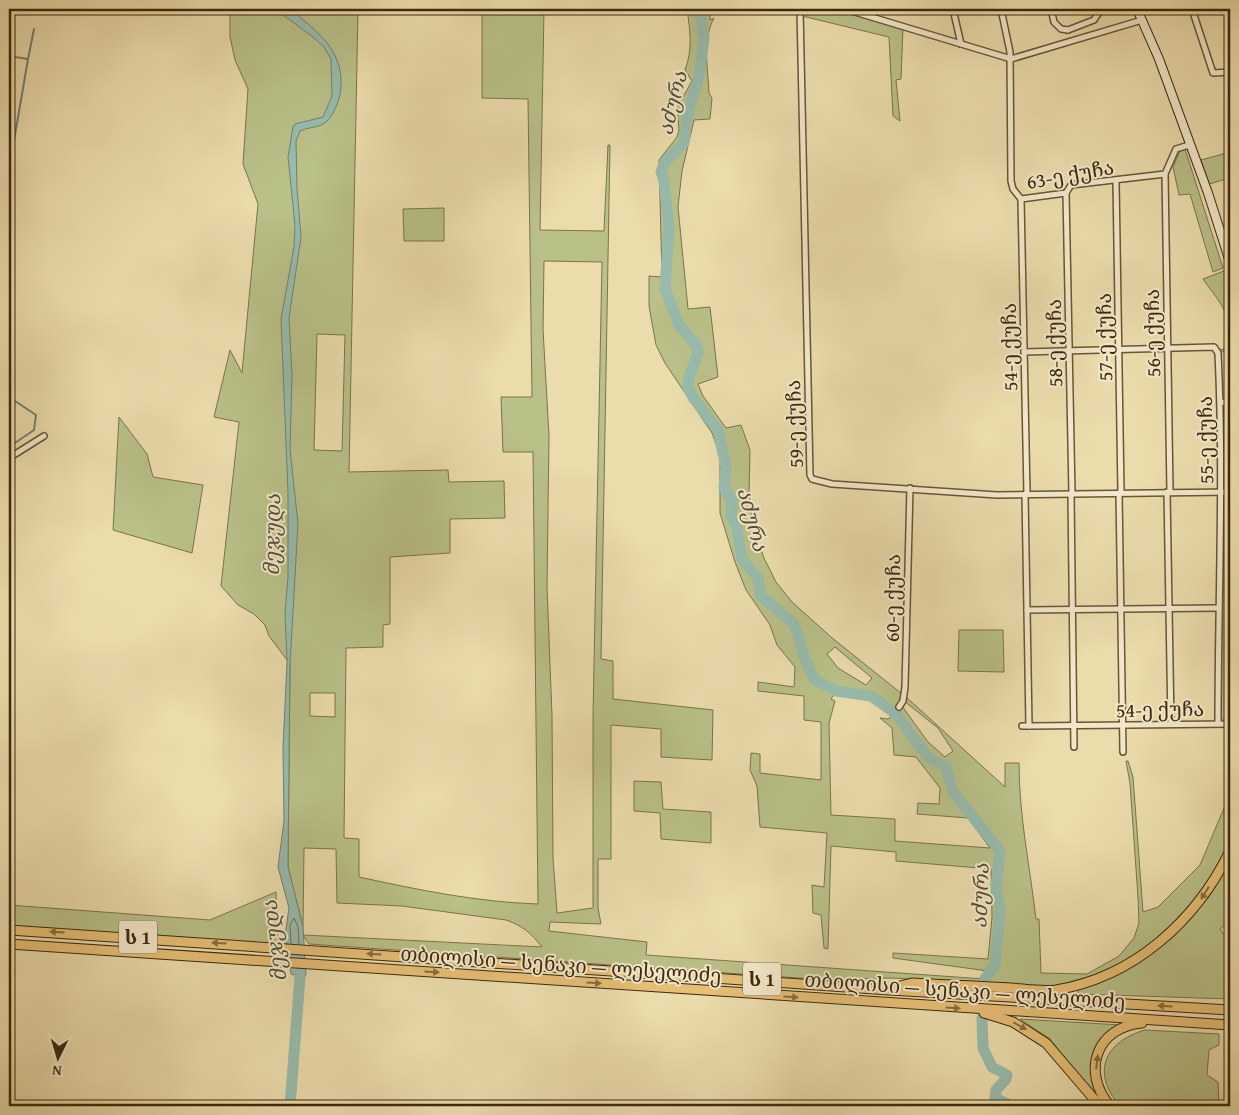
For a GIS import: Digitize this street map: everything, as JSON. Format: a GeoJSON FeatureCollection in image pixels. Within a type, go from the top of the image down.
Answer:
{"type":"FeatureCollection","features":[{"type":"Feature","properties":{"kind":"highway"},"geometry":{"type":"LineString","coordinates":[[889,990],[912,983],[1054,990],[1110,974],[1160,943],[1201,900],[1230,851]]}},
{"type":"Feature","properties":{"kind":"highway","name":"თბილისი — სენაკი — ლესელიძე"},"geometry":{"type":"LineString","coordinates":[[9,930],[268,946],[889,990],[1230,1010]]}},
{"type":"Feature","properties":{"kind":"highway","name":"თბილისი — სენაკი — ლესელიძე"},"geometry":{"type":"LineString","coordinates":[[9,944],[1230,1025]]}},
{"type":"Feature","properties":{"kind":"highway"},"geometry":{"type":"LineString","coordinates":[[975,1009],[1013,1022],[1046,1043],[1100,1106]]}},
{"type":"Feature","properties":{"kind":"highway"},"geometry":{"type":"LineString","coordinates":[[1110,1106],[1096,1088],[1095,1059],[1101,1047],[1110,1035],[1129,1024],[1171,1021]]}},
{"type":"Feature","properties":{"kind":"main road"},"geometry":{"type":"LineString","coordinates":[[1139,14],[1159,59],[1208,193],[1230,262]]}},
{"type":"Feature","properties":{"kind":"street","name":"59-ე ქუჩა"},"geometry":{"type":"LineString","coordinates":[[800,9],[810,475],[812,479],[832,484],[997,495],[1230,492]]}},
{"type":"Feature","properties":{"kind":"street"},"geometry":{"type":"LineString","coordinates":[[846,9],[1011,59],[1071,41],[1151,9]]}},
{"type":"Feature","properties":{"kind":"street"},"geometry":{"type":"LineString","coordinates":[[862,14],[879,9]]}},
{"type":"Feature","properties":{"kind":"street"},"geometry":{"type":"LineString","coordinates":[[953,9],[961,44]]}},
{"type":"Feature","properties":{"kind":"street","name":"63-ე ქუჩა"},"geometry":{"type":"LineString","coordinates":[[1001,9],[1011,59],[1011,181],[1013,189],[1021,199],[1066,193],[1071,185],[1165,174]]}},
{"type":"Feature","properties":{"kind":"street"},"geometry":{"type":"LineString","coordinates":[[1051,9],[1054,22],[1061,29],[1068,30],[1094,20],[1101,9]]}},
{"type":"Feature","properties":{"kind":"street"},"geometry":{"type":"LineString","coordinates":[[1192,9],[1213,73],[1230,72]]}},
{"type":"Feature","properties":{"kind":"street"},"geometry":{"type":"LineString","coordinates":[[1068,30],[1071,41]]}},
{"type":"Feature","properties":{"kind":"street"},"geometry":{"type":"LineString","coordinates":[[1165,174],[1176,148],[1189,145]]}},
{"type":"Feature","properties":{"kind":"street","name":"56-ე ქუჩა"},"geometry":{"type":"LineString","coordinates":[[1165,174],[1171,724]]}},
{"type":"Feature","properties":{"kind":"street","name":"57-ე ქუჩა"},"geometry":{"type":"LineString","coordinates":[[1116,180],[1123,752]]}},
{"type":"Feature","properties":{"kind":"street","name":"58-ე ქუჩა"},"geometry":{"type":"LineString","coordinates":[[1066,193],[1070,351],[1074,747]]}},
{"type":"Feature","properties":{"kind":"street","name":"54-ე ქუჩა"},"geometry":{"type":"LineString","coordinates":[[1021,199],[1029,726]]}},
{"type":"Feature","properties":{"kind":"street","name":"55-ე ქუჩა"},"geometry":{"type":"LineString","coordinates":[[1024,352],[1214,347],[1218,353],[1221,402],[1218,724]]}},
{"type":"Feature","properties":{"kind":"street"},"geometry":{"type":"LineString","coordinates":[[1221,402],[1230,403]]}},
{"type":"Feature","properties":{"kind":"street"},"geometry":{"type":"LineString","coordinates":[[9,458],[44,436]]}},
{"type":"Feature","properties":{"kind":"street","name":"60-ე ქუჩა"},"geometry":{"type":"LineString","coordinates":[[899,708],[903,701],[905,687],[910,488]]}},
{"type":"Feature","properties":{"kind":"street"},"geometry":{"type":"LineString","coordinates":[[1027,610],[1218,608]]}},
{"type":"Feature","properties":{"kind":"street","name":"54-ე ქუჩა"},"geometry":{"type":"LineString","coordinates":[[1022,726],[1230,724]]}},
{"type":"Feature","properties":{"kind":"green space"},"geometry":{"type":"Polygon","coordinates":[[[230,9],[358,9],[349,472],[448,470],[449,482],[504,481],[505,518],[450,519],[450,553],[390,557],[390,624],[383,625],[383,647],[346,648],[344,838],[359,839],[359,877],[470,898],[538,904],[533,452],[503,452],[501,397],[532,397],[528,99],[482,98],[482,9],[544,9],[540,230],[604,231],[608,145],[610,145],[601,659],[613,661],[613,699],[713,710],[712,760],[661,757],[661,729],[611,725],[611,859],[598,859],[598,908],[601,924],[550,922],[549,931],[647,942],[646,955],[984,979],[984,983],[891,978],[827,980],[309,944],[303,935],[542,947],[526,930],[506,920],[402,906],[337,903],[336,849],[304,848],[303,927],[288,867],[290,664],[269,636],[265,625],[254,614],[238,605],[221,586],[239,422],[214,417],[230,350],[242,373],[258,204],[243,164],[248,89],[235,60],[230,37],[230,9]],[[544,261],[543,329],[549,436],[547,587],[552,716],[553,858],[557,913],[593,908],[593,715],[602,262],[544,261]],[[317,334],[314,450],[342,451],[345,335],[317,334]],[[310,693],[310,716],[335,717],[335,693],[310,693]]]}},
{"type":"Feature","properties":{"kind":"green space"},"geometry":{"type":"Polygon","coordinates":[[[687,9],[710,9],[710,20],[714,18],[710,27],[707,45],[709,93],[712,98],[710,119],[694,120],[682,171],[678,207],[688,309],[710,307],[718,377],[698,384],[703,396],[726,428],[741,425],[750,450],[749,495],[754,529],[764,558],[776,582],[792,602],[831,637],[902,694],[902,700],[893,712],[871,696],[836,691],[831,699],[835,701],[829,723],[831,815],[895,819],[895,841],[990,848],[968,818],[917,814],[918,803],[939,804],[940,788],[916,757],[894,755],[892,728],[880,718],[888,719],[894,714],[927,760],[945,769],[953,795],[998,851],[994,887],[998,909],[994,965],[988,971],[893,958],[893,953],[988,959],[992,917],[991,869],[896,861],[896,852],[831,846],[828,949],[824,948],[821,915],[813,913],[812,885],[824,887],[827,833],[760,827],[757,786],[750,770],[751,753],[760,754],[760,773],[821,780],[821,722],[804,720],[804,696],[758,691],[758,682],[794,687],[795,667],[777,645],[770,625],[746,590],[735,562],[720,513],[720,455],[712,433],[665,363],[656,345],[649,306],[649,276],[662,277],[659,160],[677,137],[679,130],[677,108],[692,81],[685,70],[690,47],[687,9]],[[835,647],[827,654],[838,668],[866,685],[872,678],[835,647]]]}},
{"type":"Feature","properties":{"kind":"green space"},"geometry":{"type":"Polygon","coordinates":[[[802,9],[835,9],[903,28],[901,79],[896,80],[900,121],[893,116],[889,37],[802,16],[802,9]]]}},
{"type":"Feature","properties":{"kind":"green space"},"geometry":{"type":"Polygon","coordinates":[[[1185,149],[1223,268],[1213,272],[1190,194],[1179,195],[1173,167],[1180,151],[1185,149]]]}},
{"type":"Feature","properties":{"kind":"green space"},"geometry":{"type":"Polygon","coordinates":[[[1230,152],[1230,178],[1209,184],[1201,160],[1230,152]]]}},
{"type":"Feature","properties":{"kind":"green space"},"geometry":{"type":"Polygon","coordinates":[[[444,208],[444,241],[404,241],[403,209],[444,208]]]}},
{"type":"Feature","properties":{"kind":"green space"},"geometry":{"type":"Polygon","coordinates":[[[1224,271],[1230,288],[1230,351],[1220,352],[1219,350],[1224,349],[1228,340],[1226,316],[1218,299],[1203,279],[1224,271]]]}},
{"type":"Feature","properties":{"kind":"green space"},"geometry":{"type":"Polygon","coordinates":[[[1223,405],[1230,405],[1230,489],[1224,489],[1223,405]]]}},
{"type":"Feature","properties":{"kind":"green space"},"geometry":{"type":"Polygon","coordinates":[[[119,417],[147,454],[153,477],[203,485],[192,553],[113,530],[119,417]]]}},
{"type":"Feature","properties":{"kind":"green space"},"geometry":{"type":"Polygon","coordinates":[[[1220,494],[1230,495],[1230,719],[1221,719],[1220,494]]]}},
{"type":"Feature","properties":{"kind":"green space"},"geometry":{"type":"Polygon","coordinates":[[[959,630],[1003,630],[1004,672],[958,671],[959,630]]]}},
{"type":"Feature","properties":{"kind":"green space"},"geometry":{"type":"Polygon","coordinates":[[[905,696],[1005,787],[1005,763],[1019,763],[1019,783],[1025,841],[1036,919],[1039,919],[1041,973],[1087,974],[1119,956],[1134,938],[1139,923],[1138,897],[1130,783],[1126,761],[1128,761],[1133,777],[1143,912],[1158,907],[1200,865],[1225,806],[1228,794],[1230,750],[1230,843],[1228,849],[1199,893],[1182,913],[1164,932],[1122,962],[1098,973],[1050,987],[985,983],[996,965],[1002,909],[998,887],[1002,850],[955,791],[948,766],[929,756],[896,712],[902,706],[928,742],[945,757],[953,751],[938,728],[904,701],[905,696]]]}},
{"type":"Feature","properties":{"kind":"green space"},"geometry":{"type":"Polygon","coordinates":[[[634,781],[661,782],[663,809],[711,812],[711,843],[661,839],[660,813],[634,811],[634,781]]]}},
{"type":"Feature","properties":{"kind":"green space"},"geometry":{"type":"Polygon","coordinates":[[[1230,861],[1230,921],[1220,929],[1230,943],[1230,999],[1078,994],[1078,989],[1140,961],[1169,939],[1208,898],[1230,861]]]}},
{"type":"Feature","properties":{"kind":"green space"},"geometry":{"type":"Polygon","coordinates":[[[276,892],[278,947],[9,930],[9,905],[210,920],[276,892]]]}},
{"type":"Feature","properties":{"kind":"green space"},"geometry":{"type":"Polygon","coordinates":[[[1020,1019],[1121,1025],[1093,1059],[1094,1086],[1098,1099],[1050,1039],[1020,1019]]]}},
{"type":"Feature","properties":{"kind":"green space"},"geometry":{"type":"Polygon","coordinates":[[[1145,1030],[1219,1034],[1219,1045],[1209,1050],[1207,1075],[1218,1082],[1219,1106],[1120,1106],[1111,1094],[1106,1082],[1104,1071],[1106,1060],[1111,1051],[1120,1042],[1131,1035],[1145,1030]]]}},
{"type":"Feature","properties":{"kind":"water"},"geometry":{"type":"Polygon","coordinates":[[[275,9],[290,9],[320,35],[335,55],[341,80],[340,95],[331,116],[323,124],[300,131],[296,141],[301,237],[289,318],[292,375],[290,449],[298,524],[290,664],[288,867],[303,927],[306,975],[300,977],[291,974],[285,936],[289,908],[278,867],[284,821],[283,748],[287,662],[285,613],[288,577],[288,492],[281,319],[294,247],[295,225],[288,157],[293,127],[295,124],[323,117],[332,96],[331,59],[324,47],[275,9]]]}},
{"type":"Feature","properties":{"kind":"waterway","name":"აძურა"},"geometry":{"type":"LineString","coordinates":[[699,9],[704,38],[699,76],[687,118],[684,143],[665,162],[661,172],[664,181],[669,226],[665,289],[679,325],[697,346],[698,353],[689,377],[688,388],[694,399],[718,430],[726,467],[724,488],[732,501],[731,516],[737,529],[742,559],[758,578],[760,595],[793,623],[803,655],[815,680],[836,691],[871,696],[895,713],[929,758],[946,767],[953,792],[1000,851],[996,887],[1000,910],[995,965],[985,979]]}},
{"type":"Feature","properties":{"kind":"waterway"},"geometry":{"type":"LineString","coordinates":[[9,56],[28,59],[34,29]]}},
{"type":"Feature","properties":{"kind":"waterway"},"geometry":{"type":"LineString","coordinates":[[9,170],[28,59]]}},
{"type":"Feature","properties":{"kind":"waterway"},"geometry":{"type":"LineString","coordinates":[[9,397],[36,415],[34,430],[9,447]]}},
{"type":"Feature","properties":{"kind":"waterway","name":"მეჯუდა"},"geometry":{"type":"LineString","coordinates":[[290,1106],[300,977],[299,963]]}},
{"type":"Feature","properties":{"kind":"waterway","name":"აძურა"},"geometry":{"type":"LineString","coordinates":[[982,1018],[983,1048],[992,1067],[1007,1075],[1006,1079],[996,1090],[995,1098],[1011,1106]]}}]}
